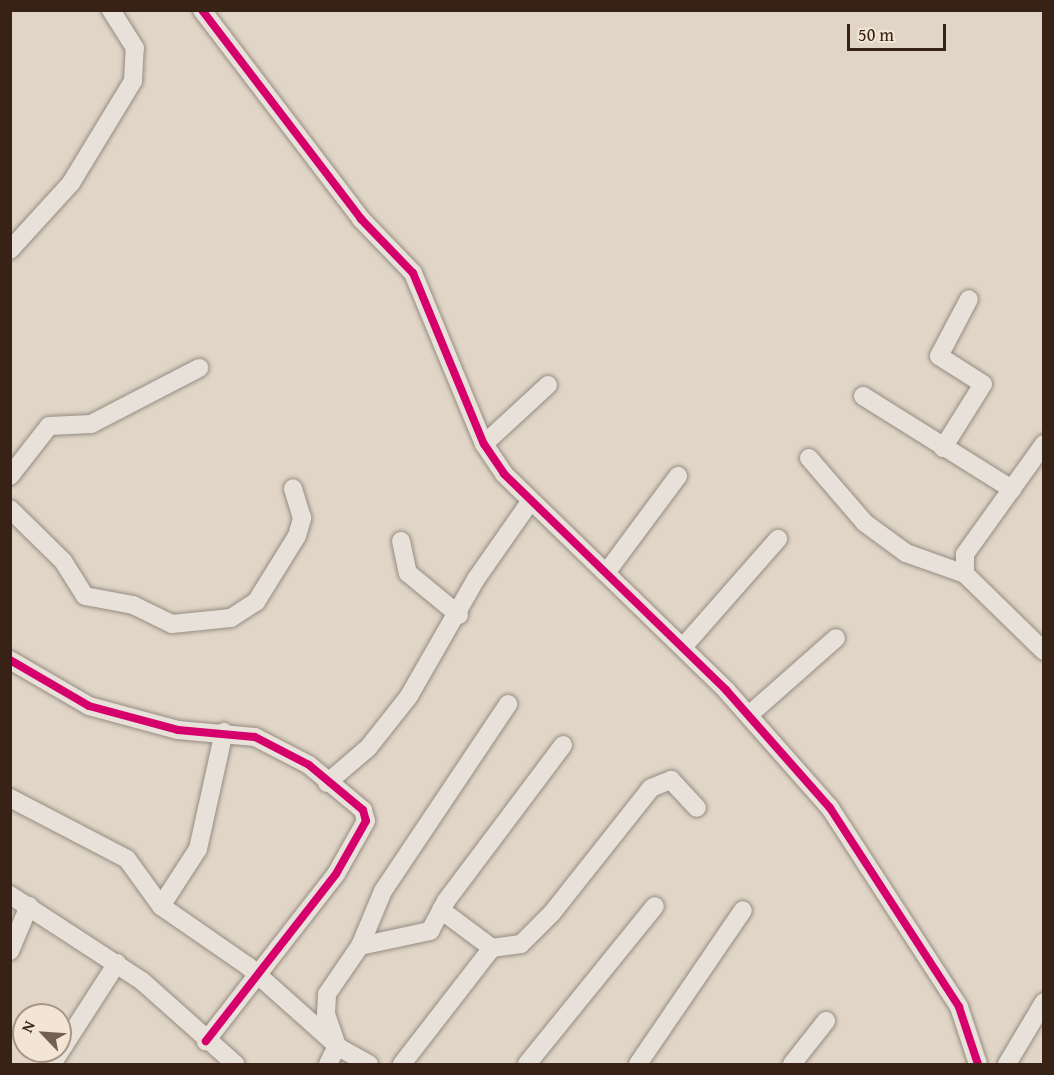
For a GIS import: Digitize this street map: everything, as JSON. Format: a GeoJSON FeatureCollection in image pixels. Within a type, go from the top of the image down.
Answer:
{"type":"FeatureCollection","features":[{"type":"Feature","properties":{"kind":"street"},"geometry":{"type":"LineString","coordinates":[[10,250],[71,183],[133,81],[135,48],[111,10]]}},
{"type":"Feature","properties":{"kind":"street"},"geometry":{"type":"LineString","coordinates":[[202,10],[361,219],[413,273],[484,444],[530,502],[683,647],[749,715],[830,808],[958,1007],[978,1065]]}},
{"type":"Feature","properties":{"kind":"street"},"geometry":{"type":"LineString","coordinates":[[943,448],[983,384],[939,356],[969,298]]}},
{"type":"Feature","properties":{"kind":"street"},"geometry":{"type":"LineString","coordinates":[[10,477],[49,426],[91,424],[199,368]]}},
{"type":"Feature","properties":{"kind":"street"},"geometry":{"type":"LineString","coordinates":[[484,444],[548,385]]}},
{"type":"Feature","properties":{"kind":"street"},"geometry":{"type":"LineString","coordinates":[[863,396],[1012,489]]}},
{"type":"Feature","properties":{"kind":"street"},"geometry":{"type":"LineString","coordinates":[[965,574],[965,554],[1044,444]]}},
{"type":"Feature","properties":{"kind":"street"},"geometry":{"type":"LineString","coordinates":[[809,458],[865,523],[906,553],[965,574],[1044,651]]}},
{"type":"Feature","properties":{"kind":"street"},"geometry":{"type":"LineString","coordinates":[[606,573],[678,476]]}},
{"type":"Feature","properties":{"kind":"street"},"geometry":{"type":"LineString","coordinates":[[10,509],[63,561],[85,596],[133,604],[172,624],[231,618],[256,602],[297,536],[302,518],[293,488]]}},
{"type":"Feature","properties":{"kind":"street"},"geometry":{"type":"LineString","coordinates":[[327,783],[368,748],[397,711],[459,615],[476,579],[530,502]]}},
{"type":"Feature","properties":{"kind":"street"},"geometry":{"type":"LineString","coordinates":[[683,647],[778,540]]}},
{"type":"Feature","properties":{"kind":"street"},"geometry":{"type":"LineString","coordinates":[[401,541],[408,573],[459,615]]}},
{"type":"Feature","properties":{"kind":"street"},"geometry":{"type":"LineString","coordinates":[[749,715],[836,638]]}},
{"type":"Feature","properties":{"kind":"street"},"geometry":{"type":"LineString","coordinates":[[10,660],[89,706],[178,730],[224,732],[255,737],[309,765],[327,783],[363,810],[366,821],[311,908],[253,976],[206,1041]]}},
{"type":"Feature","properties":{"kind":"street"},"geometry":{"type":"LineString","coordinates":[[328,1065],[337,1046],[326,1014],[327,993],[360,946],[383,891],[508,704]]}},
{"type":"Feature","properties":{"kind":"street"},"geometry":{"type":"LineString","coordinates":[[161,906],[198,849],[224,732]]}},
{"type":"Feature","properties":{"kind":"street"},"geometry":{"type":"LineString","coordinates":[[360,946],[422,937],[563,745]]}},
{"type":"Feature","properties":{"kind":"street"},"geometry":{"type":"LineString","coordinates":[[441,910],[492,948],[521,944],[552,913],[651,788],[671,780],[697,808]]}},
{"type":"Feature","properties":{"kind":"street"},"geometry":{"type":"LineString","coordinates":[[10,798],[110,847],[127,859],[161,906],[249,967],[253,976],[337,1046],[369,1065]]}},
{"type":"Feature","properties":{"kind":"street"},"geometry":{"type":"LineString","coordinates":[[10,895],[117,963],[235,1065]]}},
{"type":"Feature","properties":{"kind":"street"},"geometry":{"type":"LineString","coordinates":[[10,951],[29,906]]}},
{"type":"Feature","properties":{"kind":"street"},"geometry":{"type":"LineString","coordinates":[[527,1065],[655,906]]}},
{"type":"Feature","properties":{"kind":"street"},"geometry":{"type":"LineString","coordinates":[[638,1065],[743,910]]}},
{"type":"Feature","properties":{"kind":"street"},"geometry":{"type":"LineString","coordinates":[[402,1065],[492,948]]}},
{"type":"Feature","properties":{"kind":"street"},"geometry":{"type":"LineString","coordinates":[[52,1065],[117,963]]}},
{"type":"Feature","properties":{"kind":"street"},"geometry":{"type":"LineString","coordinates":[[1007,1065],[1044,1002]]}},
{"type":"Feature","properties":{"kind":"street"},"geometry":{"type":"LineString","coordinates":[[792,1065],[826,1021]]}},
{"type":"Feature","properties":{"kind":"cycle path"},"geometry":{"type":"LineString","coordinates":[[202,10],[361,219],[413,273],[484,444],[504,474],[726,690],[830,808],[959,1007],[978,1064]]}},
{"type":"Feature","properties":{"kind":"cycle path"},"geometry":{"type":"LineString","coordinates":[[10,660],[89,706],[178,730],[255,737],[309,765],[363,810],[366,821],[336,874],[206,1041]]}}]}
